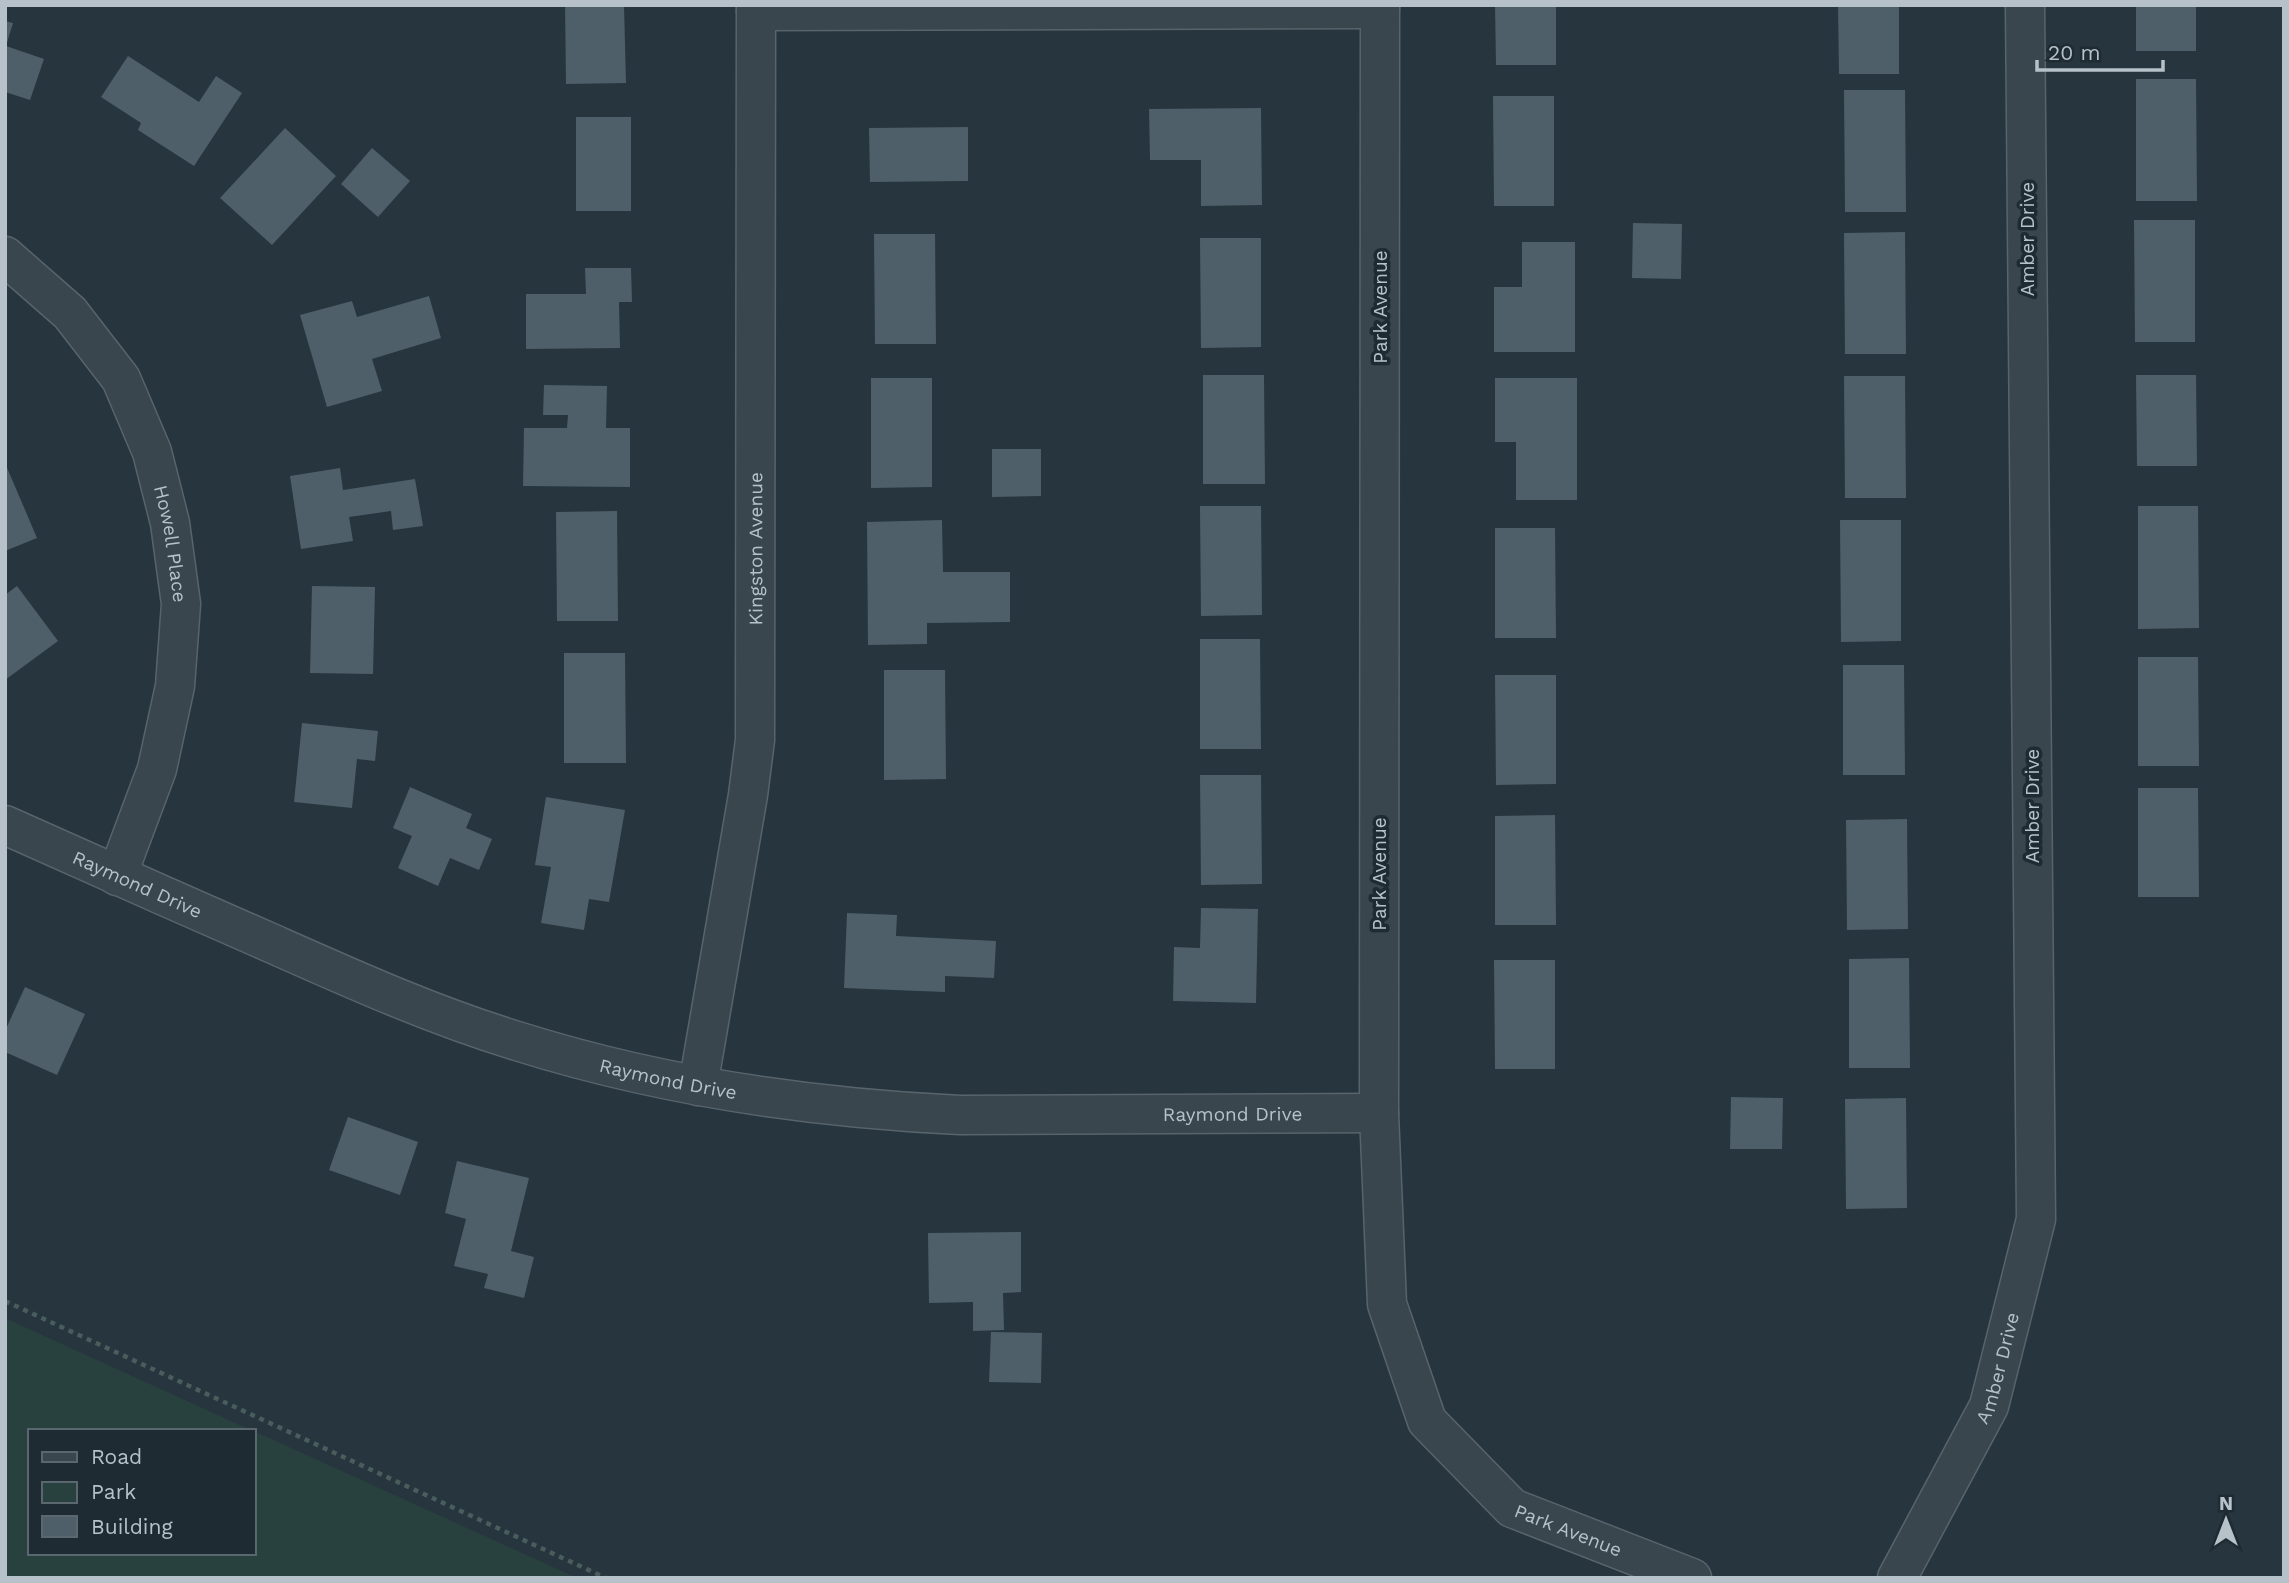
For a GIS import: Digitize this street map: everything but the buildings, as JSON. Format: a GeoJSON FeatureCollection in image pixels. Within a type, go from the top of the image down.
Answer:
{"type":"FeatureCollection","features":[{"type":"Feature","properties":{"kind":"street","name":"Amber Drive"},"geometry":{"type":"LineString","coordinates":[[1897,1578],[1989,1406],[2036,1219],[2025,5]]}},
{"type":"Feature","properties":{"kind":"street"},"geometry":{"type":"LineString","coordinates":[[756,8],[1380,7]]}},
{"type":"Feature","properties":{"kind":"street","name":"Park Avenue"},"geometry":{"type":"LineString","coordinates":[[1380,7],[1378,1113],[1387,1304],[1427,1421],[1512,1507],[1692,1578]]}},
{"type":"Feature","properties":{"kind":"street","name":"Kingston Avenue"},"geometry":{"type":"LineString","coordinates":[[698,1086],[748,796],[755,740],[756,8]]}},
{"type":"Feature","properties":{"kind":"street","name":"Howell Place"},"geometry":{"type":"LineString","coordinates":[[5,256],[70,313],[121,379],[152,452],[170,523],[181,604],[175,686],[157,769],[117,876]]}},
{"type":"Feature","properties":{"kind":"street","name":"Raymond Drive"},"geometry":{"type":"LineString","coordinates":[[5,825],[401,1001],[517,1041],[698,1086],[891,1112],[960,1115],[1378,1113]]}},
{"type":"Feature","properties":{"kind":"path"},"geometry":{"type":"LineString","coordinates":[[5,1301],[606,1578]]}},
{"type":"Feature","properties":{"kind":"green space"},"geometry":{"type":"Polygon","coordinates":[[[5,1318],[249,1429],[28,1429],[28,1555],[256,1555],[256,1432],[577,1578],[5,1578],[5,1318]]]}}]}
